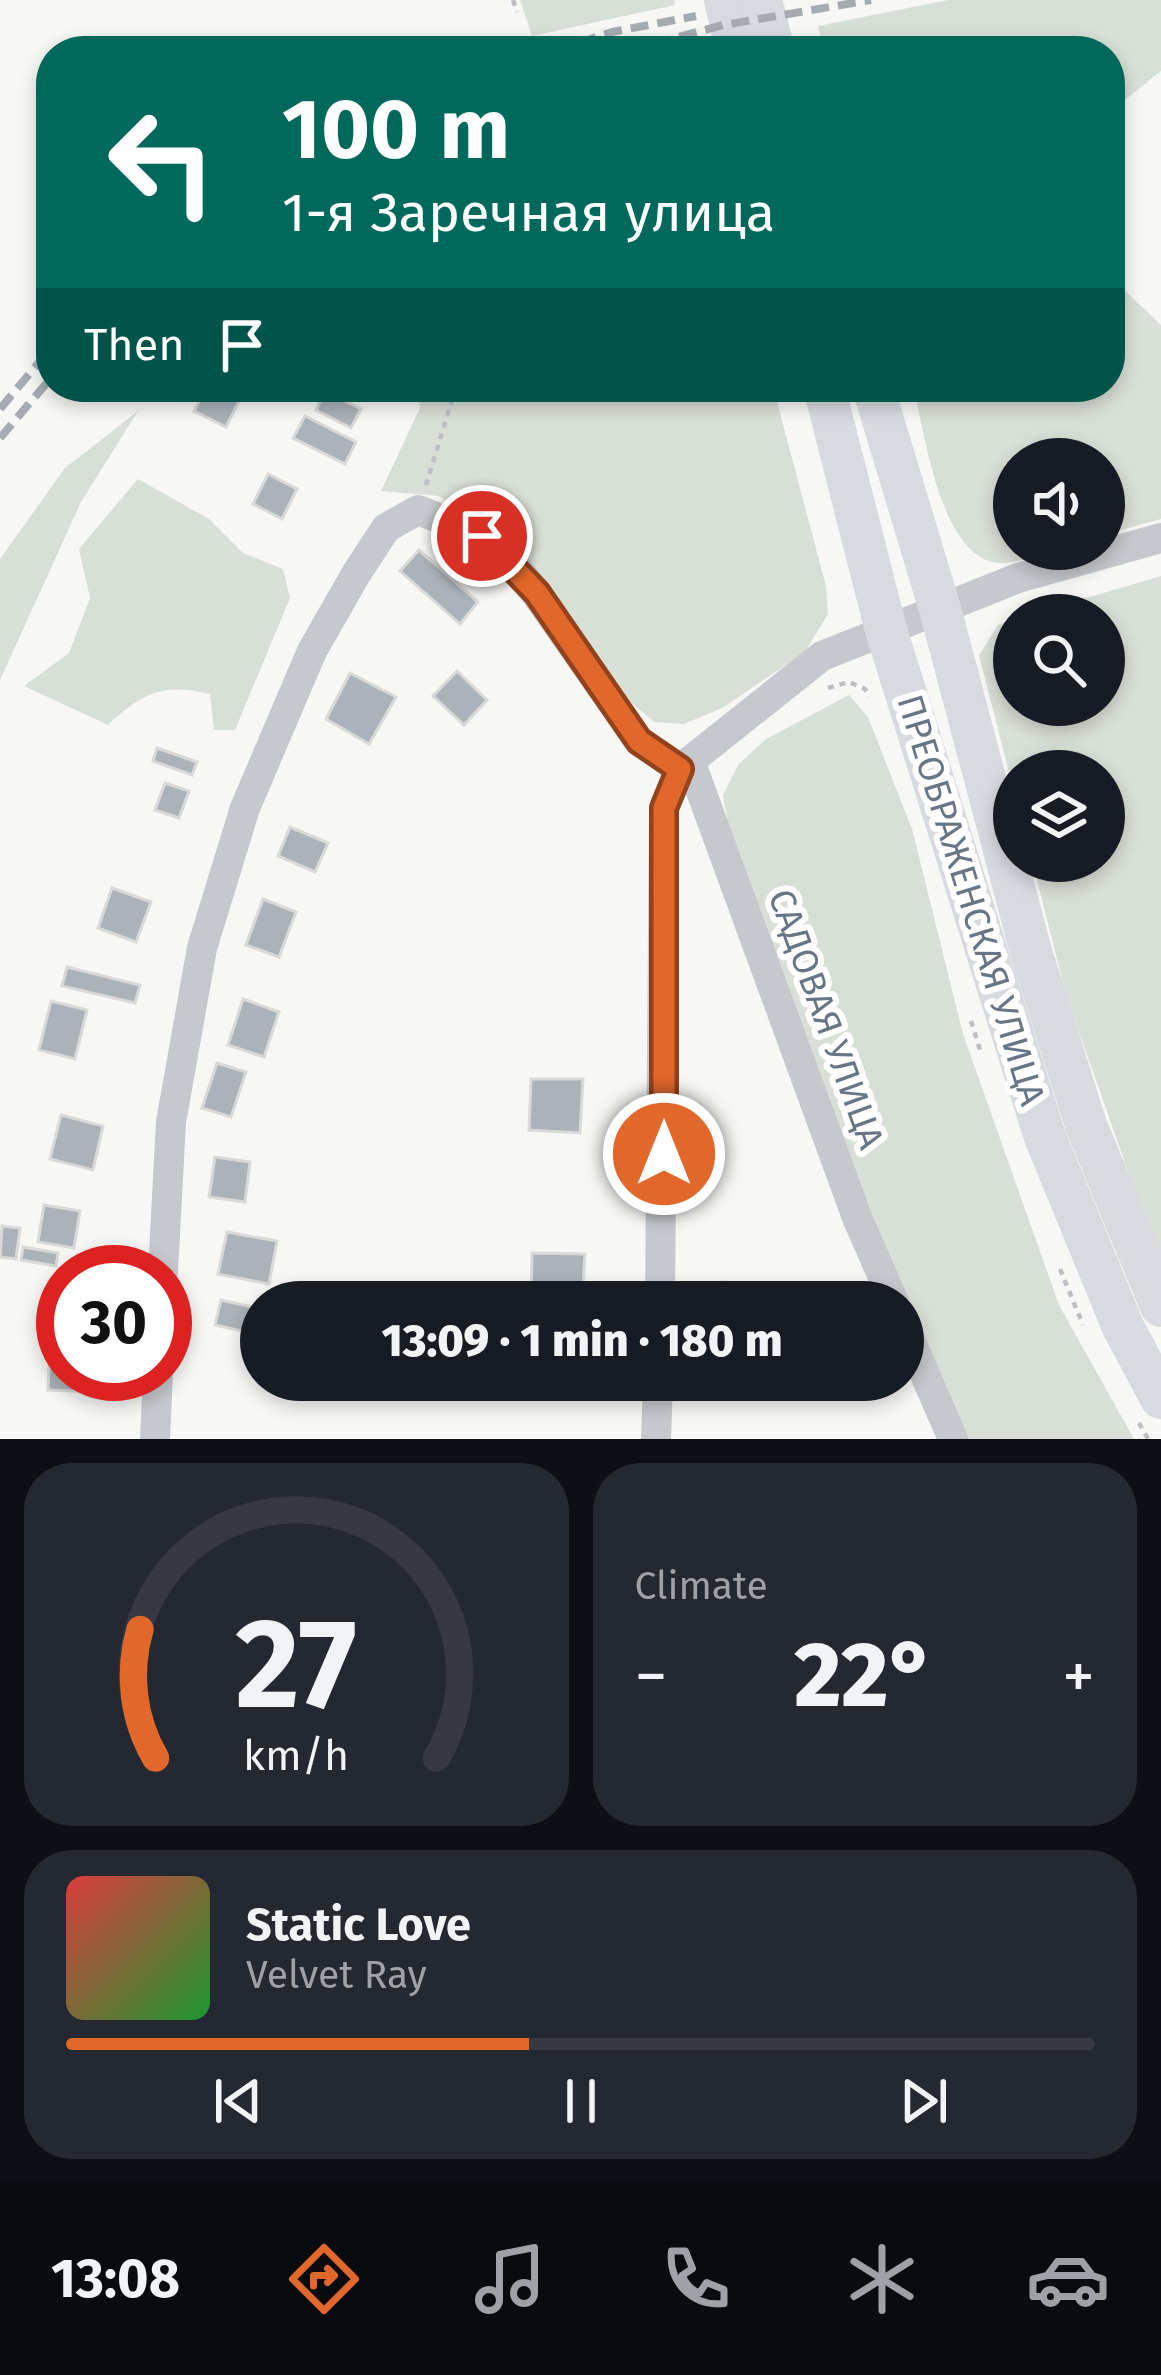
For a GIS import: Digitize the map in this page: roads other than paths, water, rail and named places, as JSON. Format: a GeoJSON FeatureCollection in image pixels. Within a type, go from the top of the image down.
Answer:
{"type":"FeatureCollection","features":[{"type":"Feature","properties":{"kind":"main road"},"geometry":{"type":"LineString","coordinates":[[725,0],[733,36]]}},
{"type":"Feature","properties":{"kind":"main road"},"geometry":{"type":"LineString","coordinates":[[761,0],[770,36]]}},
{"type":"Feature","properties":{"kind":"main road","name":"ПРЕОБРАЖЕНСКАЯ УЛИЦА"},"geometry":{"type":"LineString","coordinates":[[828,402],[886,630],[1046,1137],[1123,1327],[1149,1409]]}},
{"type":"Feature","properties":{"kind":"main road","name":"ПРЕОБРАЖЕНСКАЯ УЛИЦА"},"geometry":{"type":"LineString","coordinates":[[878,402],[940,609],[1030,949],[1086,1125],[1161,1306]]}},
{"type":"Feature","properties":{"kind":"street"},"geometry":{"type":"LineString","coordinates":[[164,1245],[171,1122],[202,947],[245,808],[312,651],[386,528],[418,510],[482,536],[520,571],[639,741],[685,765]]}},
{"type":"Feature","properties":{"kind":"street"},"geometry":{"type":"LineString","coordinates":[[660,1281],[664,808],[685,765],[822,656],[1018,578],[1161,538]]}},
{"type":"Feature","properties":{"kind":"street","name":"САДОВАЯ УЛИЦА"},"geometry":{"type":"LineString","coordinates":[[685,765],[884,1281]]}},
{"type":"Feature","properties":{"kind":"street"},"geometry":{"type":"LineString","coordinates":[[924,1372],[953,1439]]}},
{"type":"Feature","properties":{"kind":"street"},"geometry":{"type":"LineString","coordinates":[[155,1439],[157,1401]]}},
{"type":"Feature","properties":{"kind":"street"},"geometry":{"type":"LineString","coordinates":[[656,1439],[657,1401]]}},
{"type":"Feature","properties":{"kind":"railway"},"geometry":{"type":"LineString","coordinates":[[682,36],[871,0]]}},
{"type":"Feature","properties":{"kind":"railway"},"geometry":{"type":"LineString","coordinates":[[600,36],[696,16]]}},
{"type":"Feature","properties":{"kind":"railway"},"geometry":{"type":"LineString","coordinates":[[0,409],[36,366]]}},
{"type":"Feature","properties":{"kind":"railway"},"geometry":{"type":"LineString","coordinates":[[0,438],[36,396]]}}]}
